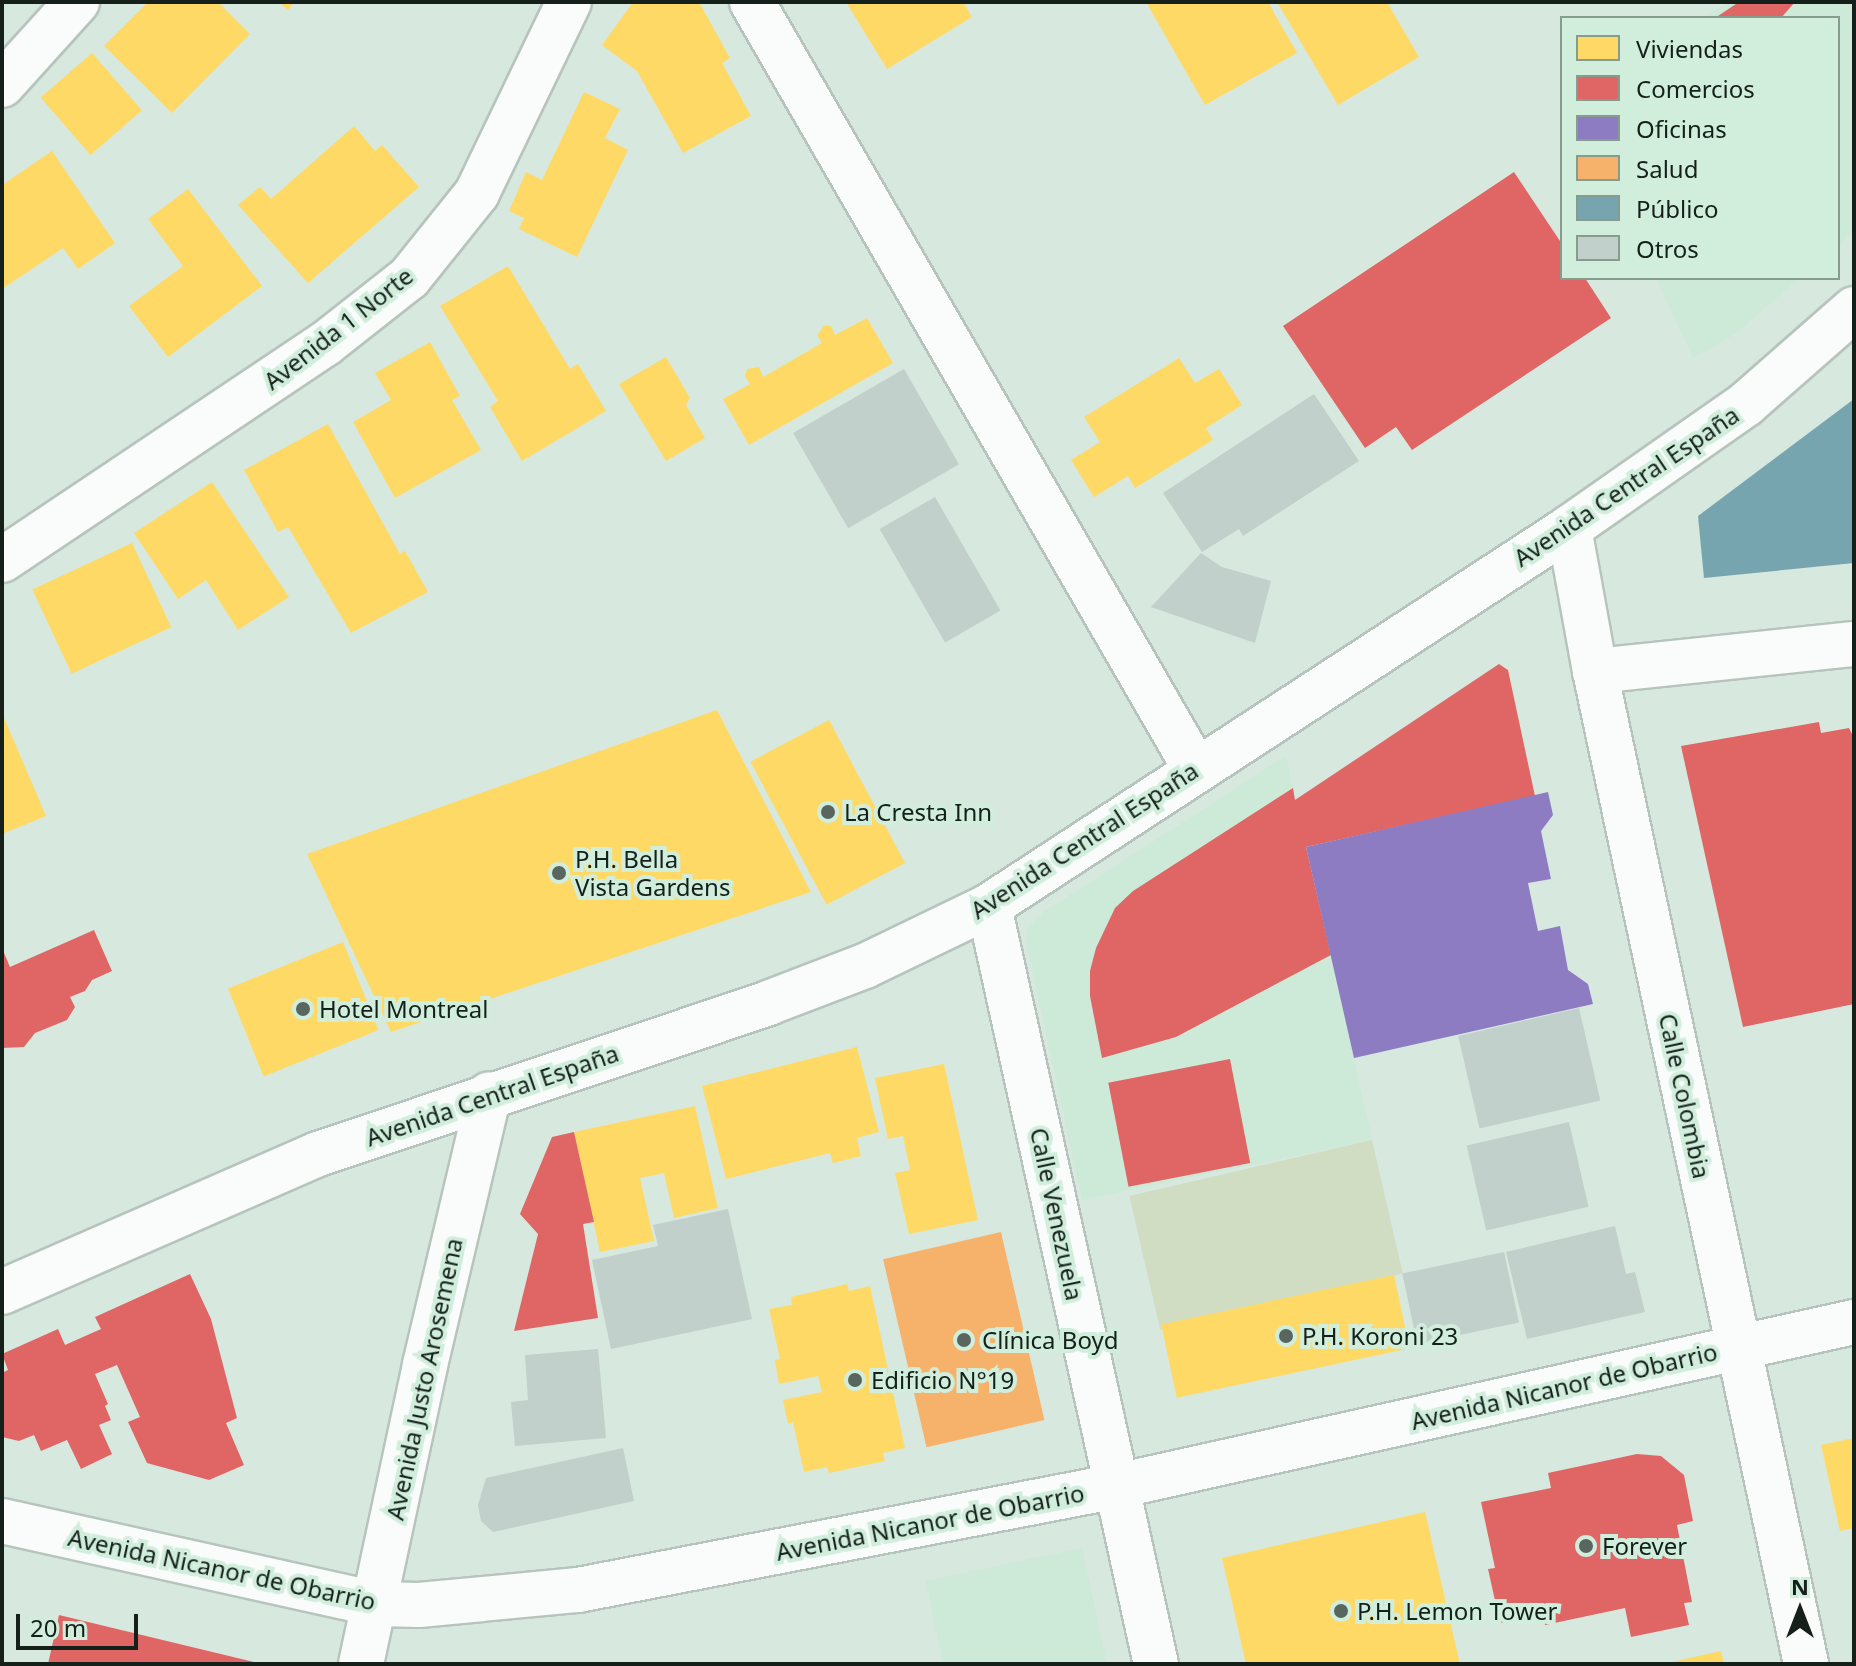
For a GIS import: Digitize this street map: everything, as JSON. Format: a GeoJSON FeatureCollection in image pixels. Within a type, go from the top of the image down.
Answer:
{"type":"FeatureCollection","features":[{"type":"Feature","properties":{"kind":"street"},"geometry":{"type":"LineString","coordinates":[[2,85],[77,2]]}},
{"type":"Feature","properties":{"kind":"street","name":"Avenida 1 Norte"},"geometry":{"type":"LineString","coordinates":[[2,560],[312,353],[409,278],[477,193],[569,2]]}},
{"type":"Feature","properties":{"kind":"street"},"geometry":{"type":"LineString","coordinates":[[752,2],[1195,768]]}},
{"type":"Feature","properties":{"kind":"street","name":"Avenida Central España"},"geometry":{"type":"LineString","coordinates":[[2,1292],[294,1163],[489,1094],[782,998],[865,966],[989,906],[1195,768],[1569,528],[1746,404],[1854,309]]}},
{"type":"Feature","properties":{"kind":"street","name":"Calle Colombia"},"geometry":{"type":"LineString","coordinates":[[1569,528],[1595,671],[1806,1664]]}},
{"type":"Feature","properties":{"kind":"street"},"geometry":{"type":"LineString","coordinates":[[1595,671],[1854,644]]}},
{"type":"Feature","properties":{"kind":"street","name":"Calle Venezuela"},"geometry":{"type":"LineString","coordinates":[[989,906],[1156,1664]]}},
{"type":"Feature","properties":{"kind":"street","name":"Avenida Justo Arosemena"},"geometry":{"type":"LineString","coordinates":[[361,1664],[425,1365],[489,1094]]}},
{"type":"Feature","properties":{"kind":"street","name":"Avenida Nicanor de Obarrio"},"geometry":{"type":"LineString","coordinates":[[2,1521],[375,1604],[419,1605],[578,1590],[1117,1486],[1854,1322]]}},
{"type":"Feature","properties":{"kind":"shaded area"},"geometry":{"type":"Polygon","coordinates":[[[1728,2],[1854,2],[1854,231],[1840,243],[1840,16],[1706,16],[1728,2]]]}},
{"type":"Feature","properties":{"kind":"shaded area"},"geometry":{"type":"Polygon","coordinates":[[[1657,280],[1798,280],[1735,334],[1693,358],[1657,280]]]}},
{"type":"Feature","properties":{"kind":"shaded area"},"geometry":{"type":"Polygon","coordinates":[[[1286,756],[1372,1140],[1082,1200],[1026,941],[1028,927],[1044,912],[1286,756]]]}},
{"type":"Feature","properties":{"kind":"shaded area"},"geometry":{"type":"Polygon","coordinates":[[[1372,1140],[1403,1273],[1160,1330],[1129,1196],[1372,1140]]]}},
{"type":"Feature","properties":{"kind":"shaded area"},"geometry":{"type":"Polygon","coordinates":[[[1082,1548],[1107,1664],[943,1664],[926,1581],[1082,1548]]]}},
{"type":"Feature","properties":{"kind":"building: Viviendas"},"geometry":{"type":"Polygon","coordinates":[[[148,2],[218,2],[250,34],[172,113],[104,46],[148,2]]]}},
{"type":"Feature","properties":{"kind":"building: Viviendas"},"geometry":{"type":"Polygon","coordinates":[[[278,2],[294,2],[288,10],[278,2]]]}},
{"type":"Feature","properties":{"kind":"building: Viviendas"},"geometry":{"type":"Polygon","coordinates":[[[633,2],[699,2],[730,58],[722,63],[751,116],[683,153],[637,71],[602,45],[633,2]]]}},
{"type":"Feature","properties":{"kind":"building: Viviendas"},"geometry":{"type":"Polygon","coordinates":[[[846,2],[963,2],[972,17],[887,69],[846,2]]]}},
{"type":"Feature","properties":{"kind":"building: Viviendas"},"geometry":{"type":"Polygon","coordinates":[[[1146,2],[1268,2],[1297,53],[1205,105],[1146,2]]]}},
{"type":"Feature","properties":{"kind":"building: Viviendas"},"geometry":{"type":"Polygon","coordinates":[[[1277,2],[1387,2],[1419,57],[1338,105],[1277,2]]]}},
{"type":"Feature","properties":{"kind":"building: Viviendas"},"geometry":{"type":"Polygon","coordinates":[[[92,53],[142,110],[91,155],[41,98],[92,53]]]}},
{"type":"Feature","properties":{"kind":"building: Viviendas"},"geometry":{"type":"Polygon","coordinates":[[[584,92],[620,109],[605,138],[628,150],[577,257],[519,229],[524,218],[509,211],[526,172],[542,180],[584,92]]]}},
{"type":"Feature","properties":{"kind":"building: Viviendas"},"geometry":{"type":"Polygon","coordinates":[[[354,126],[375,151],[382,145],[419,187],[308,283],[238,205],[260,187],[271,199],[354,126]]]}},
{"type":"Feature","properties":{"kind":"building: Viviendas"},"geometry":{"type":"Polygon","coordinates":[[[52,151],[115,243],[78,269],[63,248],[2,289],[2,185],[52,151]]]}},
{"type":"Feature","properties":{"kind":"building: Viviendas"},"geometry":{"type":"Polygon","coordinates":[[[188,189],[262,286],[168,357],[129,306],[183,266],[148,219],[188,189]]]}},
{"type":"Feature","properties":{"kind":"building: Viviendas"},"geometry":{"type":"Polygon","coordinates":[[[508,266],[570,369],[578,364],[606,411],[522,461],[490,407],[498,401],[440,306],[508,266]]]}},
{"type":"Feature","properties":{"kind":"building: Viviendas"},"geometry":{"type":"Polygon","coordinates":[[[867,318],[893,363],[749,445],[723,399],[750,384],[745,376],[747,369],[759,367],[763,377],[822,343],[817,335],[824,326],[831,326],[835,335],[867,318]]]}},
{"type":"Feature","properties":{"kind":"building: Viviendas"},"geometry":{"type":"Polygon","coordinates":[[[430,342],[460,396],[452,400],[481,450],[395,498],[353,422],[391,400],[375,373],[430,342]]]}},
{"type":"Feature","properties":{"kind":"building: Viviendas"},"geometry":{"type":"Polygon","coordinates":[[[666,357],[690,398],[686,405],[705,438],[666,461],[619,384],[666,357]]]}},
{"type":"Feature","properties":{"kind":"building: Viviendas"},"geometry":{"type":"Polygon","coordinates":[[[1179,358],[1195,383],[1219,369],[1242,405],[1206,428],[1213,440],[1135,488],[1128,476],[1094,497],[1071,460],[1100,442],[1084,417],[1179,358]]]}},
{"type":"Feature","properties":{"kind":"building: Viviendas"},"geometry":{"type":"Polygon","coordinates":[[[328,424],[400,554],[405,551],[428,592],[351,633],[288,527],[278,532],[244,470],[328,424]]]}},
{"type":"Feature","properties":{"kind":"building: Viviendas"},"geometry":{"type":"Polygon","coordinates":[[[212,482],[289,597],[238,630],[206,580],[178,599],[134,533],[212,482]]]}},
{"type":"Feature","properties":{"kind":"building: Viviendas"},"geometry":{"type":"Polygon","coordinates":[[[132,543],[171,627],[72,674],[32,589],[132,543]]]}},
{"type":"Feature","properties":{"kind":"building: Viviendas","name":"P.H. Bella Vista Gardens"},"geometry":{"type":"Polygon","coordinates":[[[717,710],[811,892],[391,1032],[307,854],[717,710]]]}},
{"type":"Feature","properties":{"kind":"building: Viviendas"},"geometry":{"type":"Polygon","coordinates":[[[2,713],[46,816],[2,834],[2,713]]]}},
{"type":"Feature","properties":{"kind":"building: Viviendas","name":"La Cresta Inn"},"geometry":{"type":"Polygon","coordinates":[[[829,720],[905,863],[826,905],[750,762],[829,720]]]}},
{"type":"Feature","properties":{"kind":"building: Viviendas","name":"Hotel Montreal"},"geometry":{"type":"Polygon","coordinates":[[[343,942],[379,1030],[264,1077],[228,988],[343,942]]]}},
{"type":"Feature","properties":{"kind":"building: Viviendas"},"geometry":{"type":"Polygon","coordinates":[[[857,1047],[879,1132],[857,1138],[861,1156],[833,1163],[830,1153],[726,1179],[702,1086],[857,1047]]]}},
{"type":"Feature","properties":{"kind":"building: Viviendas"},"geometry":{"type":"Polygon","coordinates":[[[944,1064],[978,1220],[909,1234],[895,1173],[910,1170],[903,1136],[888,1139],[875,1078],[944,1064]]]}},
{"type":"Feature","properties":{"kind":"building: Viviendas"},"geometry":{"type":"Polygon","coordinates":[[[695,1106],[718,1208],[674,1218],[664,1173],[640,1178],[654,1241],[600,1252],[574,1132],[695,1106]]]}},
{"type":"Feature","properties":{"kind":"building: Viviendas","name":"P.H. Koroni 23"},"geometry":{"type":"Polygon","coordinates":[[[1394,1275],[1410,1348],[1177,1398],[1161,1324],[1394,1275]]]}},
{"type":"Feature","properties":{"kind":"building: Viviendas","name":"Edificio N°19"},"geometry":{"type":"Polygon","coordinates":[[[847,1284],[849,1291],[870,1286],[905,1448],[883,1453],[885,1461],[829,1473],[827,1467],[804,1472],[793,1422],[788,1424],[783,1400],[822,1392],[818,1376],[779,1384],[775,1360],[780,1359],[769,1309],[792,1305],[791,1297],[847,1284]]]}},
{"type":"Feature","properties":{"kind":"building: Viviendas"},"geometry":{"type":"Polygon","coordinates":[[[1854,1438],[1854,1528],[1840,1531],[1821,1445],[1854,1438]]]}},
{"type":"Feature","properties":{"kind":"building: Viviendas","name":"P.H. Lemon Tower"},"geometry":{"type":"Polygon","coordinates":[[[1425,1512],[1460,1664],[1246,1664],[1222,1558],[1425,1512]]]}},
{"type":"Feature","properties":{"kind":"building: Viviendas"},"geometry":{"type":"Polygon","coordinates":[[[1721,1651],[1724,1664],[1667,1664],[1667,1663],[1721,1651]]]}},
{"type":"Feature","properties":{"kind":"building: Comercios"},"geometry":{"type":"Polygon","coordinates":[[[1739,2],[1795,2],[1783,16],[1718,16],[1739,2]]]}},
{"type":"Feature","properties":{"kind":"building: Comercios"},"geometry":{"type":"Polygon","coordinates":[[[1514,172],[1560,241],[1560,280],[1586,280],[1611,318],[1412,450],[1396,427],[1365,448],[1283,326],[1514,172]]]}},
{"type":"Feature","properties":{"kind":"building: Comercios"},"geometry":{"type":"Polygon","coordinates":[[[1499,664],[1508,670],[1535,796],[1306,847],[1331,955],[1176,1037],[1102,1058],[1090,996],[1090,971],[1096,948],[1115,908],[1133,891],[1293,788],[1295,800],[1499,664]]]}},
{"type":"Feature","properties":{"kind":"building: Comercios"},"geometry":{"type":"Polygon","coordinates":[[[1819,722],[1821,733],[1849,728],[1854,738],[1854,1004],[1743,1027],[1681,746],[1819,722]]]}},
{"type":"Feature","properties":{"kind":"building: Comercios"},"geometry":{"type":"Polygon","coordinates":[[[94,930],[112,971],[92,980],[85,991],[70,997],[75,1007],[67,1020],[35,1033],[24,1047],[2,1048],[2,948],[10,967],[94,930]]]}},
{"type":"Feature","properties":{"kind":"building: Comercios"},"geometry":{"type":"Polygon","coordinates":[[[1230,1059],[1250,1163],[1129,1187],[1108,1083],[1230,1059]]]}},
{"type":"Feature","properties":{"kind":"building: Comercios"},"geometry":{"type":"Polygon","coordinates":[[[574,1132],[594,1222],[583,1224],[598,1318],[514,1331],[538,1234],[520,1214],[552,1137],[574,1132]]]}},
{"type":"Feature","properties":{"kind":"building: Comercios"},"geometry":{"type":"Polygon","coordinates":[[[190,1274],[211,1319],[237,1418],[226,1423],[244,1465],[209,1480],[147,1463],[128,1422],[140,1417],[117,1365],[95,1374],[108,1404],[105,1406],[111,1420],[99,1425],[112,1454],[81,1469],[67,1440],[41,1451],[34,1435],[19,1441],[2,1437],[2,1373],[8,1370],[2,1354],[58,1329],[65,1345],[101,1329],[95,1317],[190,1274]]]}},
{"type":"Feature","properties":{"kind":"building: Comercios","name":"Forever"},"geometry":{"type":"Polygon","coordinates":[[[1637,1454],[1661,1456],[1684,1475],[1693,1521],[1677,1525],[1692,1602],[1684,1603],[1689,1625],[1631,1637],[1625,1608],[1545,1625],[1543,1614],[1500,1623],[1488,1569],[1495,1568],[1481,1502],[1551,1488],[1548,1473],[1637,1454]]]}},
{"type":"Feature","properties":{"kind":"building: Comercios"},"geometry":{"type":"Polygon","coordinates":[[[59,1615],[258,1663],[258,1664],[48,1664],[59,1615]]]}},
{"type":"Feature","properties":{"kind":"building: Oficinas"},"geometry":{"type":"Polygon","coordinates":[[[1548,792],[1553,815],[1541,831],[1551,879],[1528,883],[1538,931],[1560,926],[1568,970],[1588,984],[1593,1004],[1354,1058],[1306,847],[1548,792]]]}},
{"type":"Feature","properties":{"kind":"building: Salud","name":"Clínica Boyd"},"geometry":{"type":"Polygon","coordinates":[[[1001,1232],[1044,1420],[927,1447],[883,1259],[1001,1232]]]}},
{"type":"Feature","properties":{"kind":"building: Público"},"geometry":{"type":"Polygon","coordinates":[[[1854,399],[1854,563],[1704,578],[1698,516],[1854,399]]]}},
{"type":"Feature","properties":{"kind":"building: Otros"},"geometry":{"type":"Polygon","coordinates":[[[904,369],[959,464],[848,528],[793,433],[904,369]]]}},
{"type":"Feature","properties":{"kind":"building: Otros"},"geometry":{"type":"Polygon","coordinates":[[[1314,394],[1359,461],[1243,536],[1239,529],[1202,552],[1163,493],[1314,394]]]}},
{"type":"Feature","properties":{"kind":"building: Otros"},"geometry":{"type":"Polygon","coordinates":[[[935,497],[1000,610],[945,642],[880,529],[935,497]]]}},
{"type":"Feature","properties":{"kind":"building: Otros"},"geometry":{"type":"Polygon","coordinates":[[[1201,553],[1222,567],[1271,581],[1255,643],[1151,607],[1201,553]]]}},
{"type":"Feature","properties":{"kind":"building: Otros"},"geometry":{"type":"Polygon","coordinates":[[[1579,1008],[1600,1101],[1480,1128],[1458,1036],[1579,1008]]]}},
{"type":"Feature","properties":{"kind":"building: Otros"},"geometry":{"type":"Polygon","coordinates":[[[1569,1122],[1589,1207],[1486,1230],[1467,1146],[1569,1122]]]}},
{"type":"Feature","properties":{"kind":"building: Otros"},"geometry":{"type":"Polygon","coordinates":[[[728,1209],[752,1319],[611,1349],[592,1260],[658,1246],[653,1225],[728,1209]]]}},
{"type":"Feature","properties":{"kind":"building: Otros"},"geometry":{"type":"Polygon","coordinates":[[[1615,1226],[1626,1274],[1635,1272],[1645,1312],[1527,1339],[1506,1252],[1615,1226]]]}},
{"type":"Feature","properties":{"kind":"building: Otros"},"geometry":{"type":"Polygon","coordinates":[[[1504,1252],[1519,1322],[1417,1344],[1402,1274],[1504,1252]]]}},
{"type":"Feature","properties":{"kind":"building: Otros"},"geometry":{"type":"Polygon","coordinates":[[[598,1349],[606,1438],[515,1446],[511,1402],[528,1400],[525,1355],[598,1349]]]}},
{"type":"Feature","properties":{"kind":"building: Otros"},"geometry":{"type":"Polygon","coordinates":[[[623,1448],[634,1501],[493,1532],[481,1521],[478,1505],[486,1478],[623,1448]]]}},
{"type":"Feature","properties":{"kind":"place","name":"La Cresta Inn"},"geometry":{"type":"Point","coordinates":[828,812]}},
{"type":"Feature","properties":{"kind":"place","name":"P.H. Bella Vista Gardens"},"geometry":{"type":"Point","coordinates":[559,873]}},
{"type":"Feature","properties":{"kind":"place","name":"Hotel Montreal"},"geometry":{"type":"Point","coordinates":[303,1009]}},
{"type":"Feature","properties":{"kind":"place","name":"P.H. Koroni 23"},"geometry":{"type":"Point","coordinates":[1286,1336]}},
{"type":"Feature","properties":{"kind":"place","name":"Clínica Boyd"},"geometry":{"type":"Point","coordinates":[964,1340]}},
{"type":"Feature","properties":{"kind":"place","name":"Edificio N°19"},"geometry":{"type":"Point","coordinates":[855,1380]}},
{"type":"Feature","properties":{"kind":"place","name":"Forever"},"geometry":{"type":"Point","coordinates":[1586,1546]}},
{"type":"Feature","properties":{"kind":"place","name":"P.H. Lemon Tower"},"geometry":{"type":"Point","coordinates":[1341,1611]}}]}
